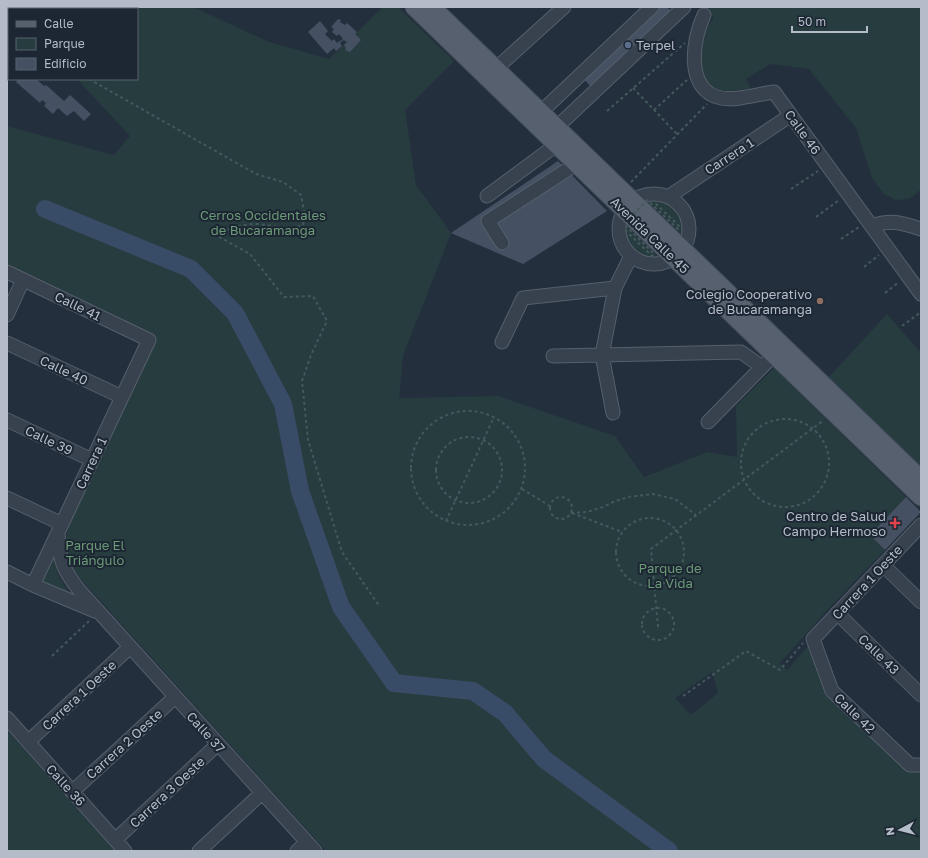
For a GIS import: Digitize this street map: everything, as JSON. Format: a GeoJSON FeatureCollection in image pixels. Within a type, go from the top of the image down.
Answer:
{"type":"FeatureCollection","features":[{"type":"Feature","properties":{"kind":"main road","name":"Avenida Calle 45"},"geometry":{"type":"LineString","coordinates":[[414,7],[491,73],[541,112],[557,127],[774,355],[921,497]]}},
{"type":"Feature","properties":{"kind":"main road","name":"Avenida Calle 45"},"geometry":{"type":"LineString","coordinates":[[432,7],[556,145],[576,164],[626,200]]}},
{"type":"Feature","properties":{"kind":"main road","name":"Avenida Calle 45"},"geometry":{"type":"LineString","coordinates":[[679,254],[921,479]]}},
{"type":"Feature","properties":{"kind":"street"},"geometry":{"type":"LineString","coordinates":[[491,73],[564,7]]}},
{"type":"Feature","properties":{"kind":"street"},"geometry":{"type":"LineString","coordinates":[[541,112],[652,7]]}},
{"type":"Feature","properties":{"kind":"street"},"geometry":{"type":"LineString","coordinates":[[557,127],[684,7]]}},
{"type":"Feature","properties":{"kind":"street"},"geometry":{"type":"LineString","coordinates":[[704,16],[697,32],[695,72],[704,89],[715,96]]}},
{"type":"Feature","properties":{"kind":"street","name":"Calle 46"},"geometry":{"type":"LineString","coordinates":[[715,96],[731,98],[774,92],[921,294]]}},
{"type":"Feature","properties":{"kind":"street","name":"Carrera 1"},"geometry":{"type":"LineString","coordinates":[[668,197],[791,116]]}},
{"type":"Feature","properties":{"kind":"street"},"geometry":{"type":"LineString","coordinates":[[487,196],[556,145]]}},
{"type":"Feature","properties":{"kind":"street"},"geometry":{"type":"LineString","coordinates":[[502,244],[488,221],[576,164]]}},
{"type":"Feature","properties":{"kind":"street"},"geometry":{"type":"LineString","coordinates":[[649,194],[658,194],[668,197],[679,204],[686,216],[689,224],[689,233],[679,254],[668,262],[648,264],[639,262],[631,256],[623,246],[618,234],[620,217],[626,200],[649,194]]}},
{"type":"Feature","properties":{"kind":"street"},"geometry":{"type":"LineString","coordinates":[[870,223],[903,223],[921,229]]}},
{"type":"Feature","properties":{"kind":"street"},"geometry":{"type":"LineString","coordinates":[[613,413],[602,355],[615,288],[631,256]]}},
{"type":"Feature","properties":{"kind":"street","name":"Calle 41"},"geometry":{"type":"LineString","coordinates":[[7,272],[148,340]]}},
{"type":"Feature","properties":{"kind":"street"},"geometry":{"type":"LineString","coordinates":[[7,315],[23,280]]}},
{"type":"Feature","properties":{"kind":"street"},"geometry":{"type":"LineString","coordinates":[[502,342],[523,298],[615,288]]}},
{"type":"Feature","properties":{"kind":"street","name":"Carrera 1"},"geometry":{"type":"LineString","coordinates":[[33,585],[148,340]]}},
{"type":"Feature","properties":{"kind":"street","name":"Calle 40"},"geometry":{"type":"LineString","coordinates":[[7,342],[122,397]]}},
{"type":"Feature","properties":{"kind":"street"},"geometry":{"type":"LineString","coordinates":[[553,356],[741,352],[762,367]]}},
{"type":"Feature","properties":{"kind":"street"},"geometry":{"type":"LineString","coordinates":[[708,422],[774,355]]}},
{"type":"Feature","properties":{"kind":"street","name":"Calle 39"},"geometry":{"type":"LineString","coordinates":[[7,420],[92,460]]}},
{"type":"Feature","properties":{"kind":"street"},"geometry":{"type":"LineString","coordinates":[[7,498],[60,528]]}},
{"type":"Feature","properties":{"kind":"street","name":"Carrera 1 Oeste"},"geometry":{"type":"LineString","coordinates":[[813,639],[921,525]]}},
{"type":"Feature","properties":{"kind":"street","name":"Calle 37"},"geometry":{"type":"LineString","coordinates":[[60,528],[58,544],[63,566],[70,579],[262,793],[306,848]]}},
{"type":"Feature","properties":{"kind":"street"},"geometry":{"type":"LineString","coordinates":[[883,565],[921,602]]}},
{"type":"Feature","properties":{"kind":"street","name":"Calle 37"},"geometry":{"type":"LineString","coordinates":[[7,572],[33,585],[98,612]]}},
{"type":"Feature","properties":{"kind":"street","name":"Calle 43"},"geometry":{"type":"LineString","coordinates":[[837,613],[921,695]]}},
{"type":"Feature","properties":{"kind":"street","name":"Calle 42"},"geometry":{"type":"LineString","coordinates":[[813,639],[832,691],[910,765],[921,765]]}},
{"type":"Feature","properties":{"kind":"street","name":"Carrera 1 Oeste"},"geometry":{"type":"LineString","coordinates":[[28,742],[130,647]]}},
{"type":"Feature","properties":{"kind":"street","name":"Carrera 2 Oeste"},"geometry":{"type":"LineString","coordinates":[[72,792],[175,697]]}},
{"type":"Feature","properties":{"kind":"street","name":"Calle 36"},"geometry":{"type":"LineString","coordinates":[[7,718],[125,851]]}},
{"type":"Feature","properties":{"kind":"street","name":"Carrera 3 Oeste"},"geometry":{"type":"LineString","coordinates":[[115,840],[218,744]]}},
{"type":"Feature","properties":{"kind":"street"},"geometry":{"type":"LineString","coordinates":[[199,851],[262,793]]}},
{"type":"Feature","properties":{"kind":"path"},"geometry":{"type":"LineString","coordinates":[[607,110],[697,32]]}},
{"type":"Feature","properties":{"kind":"path"},"geometry":{"type":"LineString","coordinates":[[654,110],[695,72]]}},
{"type":"Feature","properties":{"kind":"path"},"geometry":{"type":"LineString","coordinates":[[91,80],[256,174],[283,182],[301,195],[305,216],[303,225],[293,229],[257,224],[229,228],[216,234],[250,254],[284,297],[313,296],[327,321],[311,355],[302,381],[308,440],[342,552],[380,607]]}},
{"type":"Feature","properties":{"kind":"path"},"geometry":{"type":"LineString","coordinates":[[633,88],[677,134]]}},
{"type":"Feature","properties":{"kind":"path"},"geometry":{"type":"LineString","coordinates":[[626,200],[677,134],[715,96]]}},
{"type":"Feature","properties":{"kind":"path"},"geometry":{"type":"LineString","coordinates":[[791,189],[827,165]]}},
{"type":"Feature","properties":{"kind":"path"},"geometry":{"type":"LineString","coordinates":[[816,217],[848,193]]}},
{"type":"Feature","properties":{"kind":"path"},"geometry":{"type":"LineString","coordinates":[[625,230],[652,256],[654,254],[624,224],[647,200],[678,229],[680,227],[653,201]]}},
{"type":"Feature","properties":{"kind":"path"},"geometry":{"type":"LineString","coordinates":[[841,239],[870,223]]}},
{"type":"Feature","properties":{"kind":"path"},"geometry":{"type":"LineString","coordinates":[[864,267],[888,249]]}},
{"type":"Feature","properties":{"kind":"path"},"geometry":{"type":"LineString","coordinates":[[885,293],[908,276]]}},
{"type":"Feature","properties":{"kind":"path"},"geometry":{"type":"LineString","coordinates":[[902,326],[921,312]]}},
{"type":"Feature","properties":{"kind":"path"},"geometry":{"type":"LineString","coordinates":[[470,410],[494,417],[504,422],[516,436],[524,453],[526,471],[522,489],[512,506],[497,518],[478,525],[459,525],[441,519],[425,506],[415,490],[411,470],[413,451],[422,434],[435,421],[452,412],[470,410]]}},
{"type":"Feature","properties":{"kind":"path"},"geometry":{"type":"LineString","coordinates":[[446,521],[494,417]]}},
{"type":"Feature","properties":{"kind":"path"},"geometry":{"type":"LineString","coordinates":[[783,418],[797,420],[812,428],[820,437],[827,449],[829,463],[827,478],[820,490],[809,500],[796,506],[782,507],[768,504],[756,497],[746,485],[744,479],[741,471],[741,456],[746,442],[755,430],[768,422],[783,418]]}},
{"type":"Feature","properties":{"kind":"path"},"geometry":{"type":"LineString","coordinates":[[658,627],[651,549],[826,418]]}},
{"type":"Feature","properties":{"kind":"path"},"geometry":{"type":"LineString","coordinates":[[470,437],[483,441],[490,445],[497,453],[501,464],[502,475],[498,486],[492,495],[482,501],[472,504],[455,501],[442,491],[437,481],[435,470],[437,460],[442,450],[446,446],[459,438],[470,437]]}},
{"type":"Feature","properties":{"kind":"path"},"geometry":{"type":"LineString","coordinates":[[522,489],[550,506]]}},
{"type":"Feature","properties":{"kind":"path"},"geometry":{"type":"LineString","coordinates":[[571,512],[587,512],[628,497],[652,494],[675,499],[696,515]]}},
{"type":"Feature","properties":{"kind":"path"},"geometry":{"type":"LineString","coordinates":[[564,497],[570,502],[572,509],[566,518],[560,519],[553,516],[550,506],[557,498],[564,497]]}},
{"type":"Feature","properties":{"kind":"path"},"geometry":{"type":"LineString","coordinates":[[571,512],[622,532]]}},
{"type":"Feature","properties":{"kind":"path"},"geometry":{"type":"LineString","coordinates":[[650,518],[660,520],[676,530],[682,542],[684,553],[682,564],[669,580],[646,586],[635,583],[626,576],[619,566],[616,555],[617,543],[622,532],[639,520],[650,518]]}},
{"type":"Feature","properties":{"kind":"path"},"geometry":{"type":"LineString","coordinates":[[656,608],[664,608],[669,611],[674,621],[674,627],[669,636],[660,640],[649,638],[642,630],[641,625],[644,614],[648,610],[656,608]]}},
{"type":"Feature","properties":{"kind":"path"},"geometry":{"type":"LineString","coordinates":[[52,656],[98,612]]}},
{"type":"Feature","properties":{"kind":"path"},"geometry":{"type":"LineString","coordinates":[[684,696],[746,651],[780,670],[805,640],[813,639]]}},
{"type":"Feature","properties":{"kind":"green space","name":"Cerros Occidentales de Bucaramanga"},"geometry":{"type":"Polygon","coordinates":[[[10,7],[193,7],[269,42],[329,59],[383,7],[398,7],[454,61],[405,110],[416,185],[451,233],[403,356],[399,398],[498,396],[615,436],[644,477],[707,452],[737,457],[736,406],[774,368],[906,497],[870,535],[885,550],[832,605],[780,663],[787,670],[809,645],[827,697],[908,771],[921,770],[921,851],[326,851],[77,575],[67,557],[65,547],[68,527],[156,338],[7,265],[7,126],[114,155],[130,136],[78,80],[138,80],[138,8],[10,7]],[[712,672],[675,698],[691,715],[718,693],[712,672]]]}},
{"type":"Feature","properties":{"kind":"green space"},"geometry":{"type":"Polygon","coordinates":[[[706,7],[921,7],[921,191],[909,199],[896,200],[884,194],[872,178],[856,128],[809,69],[770,64],[746,79],[751,89],[724,91],[712,86],[702,73],[699,56],[702,39],[707,27],[714,18],[706,7]]]}},
{"type":"Feature","properties":{"kind":"green space"},"geometry":{"type":"Polygon","coordinates":[[[650,198],[664,201],[676,208],[682,219],[682,234],[645,199],[650,198]]]}},
{"type":"Feature","properties":{"kind":"green space"},"geometry":{"type":"Polygon","coordinates":[[[623,222],[660,259],[651,259],[636,255],[626,246],[622,231],[623,222]]]}},
{"type":"Feature","properties":{"kind":"green space"},"geometry":{"type":"Polygon","coordinates":[[[887,314],[921,353],[921,467],[829,377],[887,314]]]}},
{"type":"Feature","properties":{"kind":"green space"},"geometry":{"type":"Polygon","coordinates":[[[54,552],[59,576],[72,596],[40,584],[54,552]]]}},
{"type":"Feature","properties":{"kind":"green space"},"geometry":{"type":"Polygon","coordinates":[[[7,730],[115,851],[7,851],[7,730]]]}},
{"type":"Feature","properties":{"kind":"building","name":"Terpel"},"geometry":{"type":"Polygon","coordinates":[[[658,7],[667,7],[674,14],[592,88],[581,76],[658,7]]]}},
{"type":"Feature","properties":{"kind":"building"},"geometry":{"type":"Polygon","coordinates":[[[338,19],[345,25],[347,23],[357,32],[355,34],[361,40],[350,52],[345,50],[346,48],[344,45],[347,42],[343,40],[340,43],[342,46],[336,51],[334,48],[327,54],[308,32],[320,21],[328,31],[325,34],[332,41],[334,39],[337,43],[343,39],[339,34],[337,36],[332,32],[334,29],[331,27],[338,19]]]}},
{"type":"Feature","properties":{"kind":"building"},"geometry":{"type":"Polygon","coordinates":[[[17,80],[37,80],[44,86],[46,85],[64,101],[70,95],[91,114],[84,121],[74,111],[67,116],[58,108],[53,114],[44,106],[46,103],[42,100],[40,103],[16,82],[17,80]]]}},
{"type":"Feature","properties":{"kind":"building"},"geometry":{"type":"Polygon","coordinates":[[[558,161],[607,211],[523,264],[451,233],[558,161]]]}},
{"type":"Feature","properties":{"kind":"building","name":"Centro de Salud Campo Hermoso"},"geometry":{"type":"Polygon","coordinates":[[[906,497],[921,512],[885,550],[870,535],[906,497]]]}},
{"type":"Feature","properties":{"kind":"waterway"},"geometry":{"type":"LineString","coordinates":[[45,209],[191,269],[235,313],[283,404],[300,491],[341,607],[394,683],[473,691],[505,713],[544,759],[669,851]]}},
{"type":"Feature","properties":{"kind":"place","name":"Terpel"},"geometry":{"type":"Point","coordinates":[628,45]}},
{"type":"Feature","properties":{"kind":"place","name":"Colegio Cooperativo de Bucaramanga"},"geometry":{"type":"Point","coordinates":[820,301]}},
{"type":"Feature","properties":{"kind":"place","name":"Centro de Salud Campo Hermoso"},"geometry":{"type":"Point","coordinates":[895,523]}},
{"type":"Feature","properties":{"kind":"park label","name":"Parque El Triángulo"},"geometry":{"type":"Point","coordinates":[95,552]}},
{"type":"Feature","properties":{"kind":"park label","name":"Parque de La Vida"},"geometry":{"type":"Point","coordinates":[670,576]}}]}
